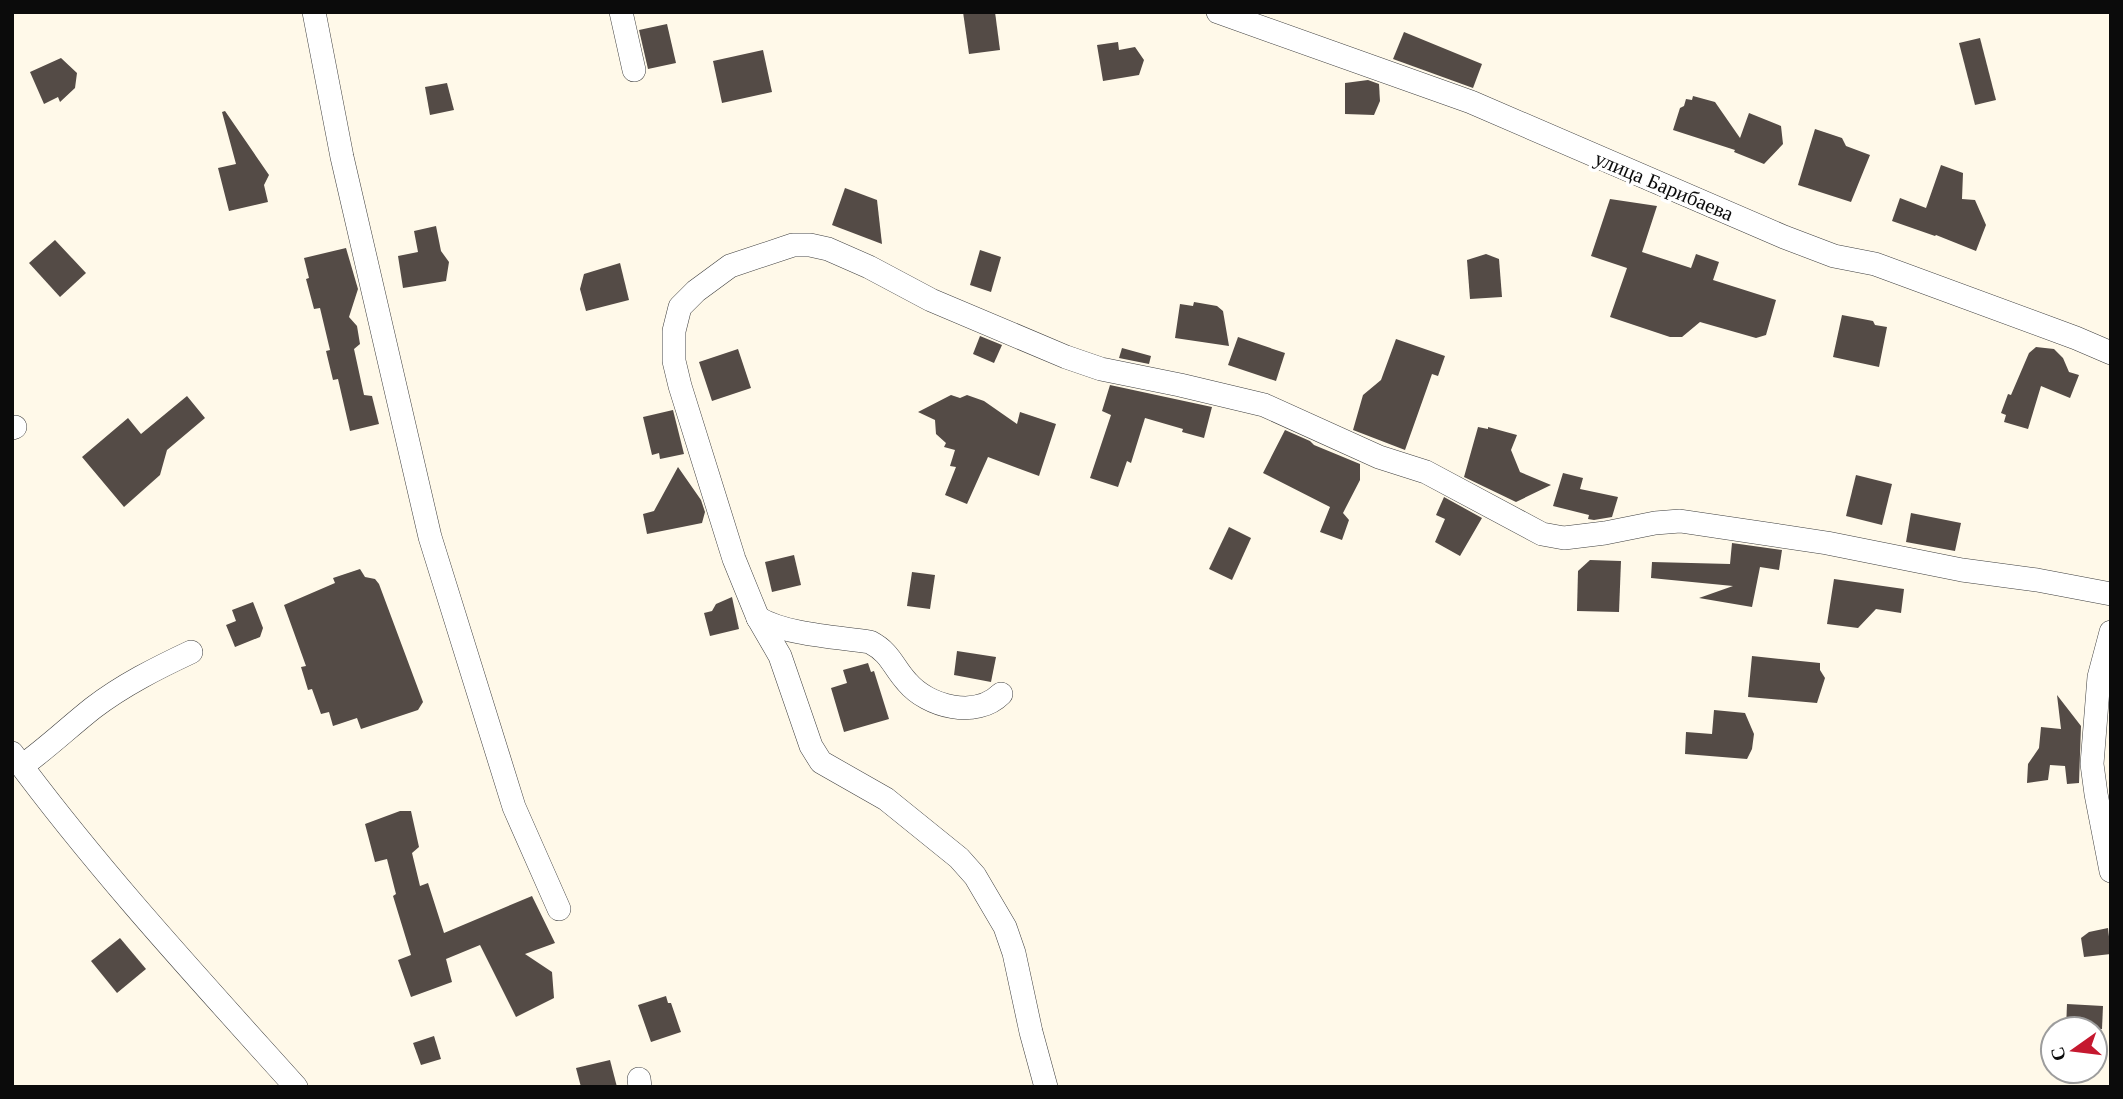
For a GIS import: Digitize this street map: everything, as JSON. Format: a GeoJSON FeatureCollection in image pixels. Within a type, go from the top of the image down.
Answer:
{"type":"FeatureCollection","features":[{"type":"Feature","properties":{"kind":"street"},"geometry":{"type":"LineString","coordinates":[[314,12],[342,157],[430,537],[514,807],[559,909]]}},
{"type":"Feature","properties":{"kind":"street"},"geometry":{"type":"LineString","coordinates":[[621,12],[634,70]]}},
{"type":"Feature","properties":{"kind":"street","name":"улица Барибаева"},"geometry":{"type":"LineString","coordinates":[[1218,12],[1471,102],[1784,237],[1834,256],[1875,264],[2111,353]]}},
{"type":"Feature","properties":{"kind":"street"},"geometry":{"type":"LineString","coordinates":[[1046,1087],[1006,927],[985,891],[959,858],[886,799],[821,762],[808,737],[780,656],[758,618],[733,559],[674,361],[674,331],[680,307],[696,291],[730,266],[793,246],[810,245],[828,249],[931,300],[1066,357],[1101,369],[1264,405],[1379,457],[1426,472],[1542,534],[1564,538],[1655,523],[1680,522],[1827,543],[1962,570],[2038,580],[2111,594]]}},
{"type":"Feature","properties":{"kind":"street"},"geometry":{"type":"LineString","coordinates":[[758,618],[770,625],[786,629],[870,642],[882,648],[907,683],[937,703],[967,708],[982,707],[1001,694]]}},
{"type":"Feature","properties":{"kind":"street"},"geometry":{"type":"LineString","coordinates":[[2111,632],[2099,677],[2092,764],[2111,871]]}},
{"type":"Feature","properties":{"kind":"street"},"geometry":{"type":"LineString","coordinates":[[191,652],[151,671],[94,708],[47,748],[17,760],[152,928],[296,1087]]}},
{"type":"Feature","properties":{"kind":"building"},"geometry":{"type":"Polygon","coordinates":[[[963,12],[995,12],[1000,50],[969,54],[963,12]]]}},
{"type":"Feature","properties":{"kind":"building"},"geometry":{"type":"Polygon","coordinates":[[[667,24],[676,63],[648,69],[639,30],[667,24]]]}},
{"type":"Feature","properties":{"kind":"building"},"geometry":{"type":"Polygon","coordinates":[[[1404,32],[1482,64],[1473,88],[1393,59],[1404,32]]]}},
{"type":"Feature","properties":{"kind":"building"},"geometry":{"type":"Polygon","coordinates":[[[1980,38],[1996,100],[1975,105],[1959,43],[1980,38]]]}},
{"type":"Feature","properties":{"kind":"building"},"geometry":{"type":"Polygon","coordinates":[[[1118,42],[1119,50],[1135,47],[1144,60],[1139,75],[1103,81],[1097,45],[1118,42]]]}},
{"type":"Feature","properties":{"kind":"building"},"geometry":{"type":"Polygon","coordinates":[[[763,50],[772,92],[722,103],[713,61],[763,50]]]}},
{"type":"Feature","properties":{"kind":"building"},"geometry":{"type":"Polygon","coordinates":[[[61,58],[77,73],[75,88],[60,102],[58,97],[44,104],[30,72],[61,58]]]}},
{"type":"Feature","properties":{"kind":"building"},"geometry":{"type":"Polygon","coordinates":[[[1368,80],[1379,84],[1380,101],[1374,115],[1345,114],[1345,83],[1368,80]]]}},
{"type":"Feature","properties":{"kind":"building"},"geometry":{"type":"Polygon","coordinates":[[[447,83],[454,110],[430,115],[425,87],[447,83]]]}},
{"type":"Feature","properties":{"kind":"building"},"geometry":{"type":"Polygon","coordinates":[[[1693,96],[1715,102],[1740,138],[1749,113],[1781,126],[1783,144],[1764,164],[1734,152],[1735,150],[1673,130],[1680,108],[1684,106],[1686,99],[1692,100],[1693,96]]]}},
{"type":"Feature","properties":{"kind":"building"},"geometry":{"type":"Polygon","coordinates":[[[225,111],[269,175],[264,185],[268,202],[229,211],[218,168],[236,164],[222,112],[225,111]]]}},
{"type":"Feature","properties":{"kind":"building"},"geometry":{"type":"Polygon","coordinates":[[[1815,129],[1842,138],[1846,146],[1870,155],[1851,202],[1798,185],[1815,129]]]}},
{"type":"Feature","properties":{"kind":"building"},"geometry":{"type":"Polygon","coordinates":[[[1941,165],[1963,173],[1962,199],[1975,200],[1986,225],[1976,251],[1892,221],[1900,198],[1926,208],[1941,165]]]}},
{"type":"Feature","properties":{"kind":"building"},"geometry":{"type":"Polygon","coordinates":[[[845,188],[877,200],[882,244],[832,225],[845,188]]]}},
{"type":"Feature","properties":{"kind":"building"},"geometry":{"type":"Polygon","coordinates":[[[1610,199],[1657,206],[1642,252],[1691,268],[1696,254],[1719,262],[1713,280],[1776,300],[1766,335],[1756,338],[1700,322],[1682,337],[1670,337],[1610,317],[1627,268],[1591,256],[1610,199]]]}},
{"type":"Feature","properties":{"kind":"building"},"geometry":{"type":"Polygon","coordinates":[[[436,226],[441,251],[449,262],[446,281],[403,288],[398,256],[418,252],[414,231],[436,226]]]}},
{"type":"Feature","properties":{"kind":"building"},"geometry":{"type":"Polygon","coordinates":[[[55,240],[86,273],[60,297],[29,263],[55,240]]]}},
{"type":"Feature","properties":{"kind":"building"},"geometry":{"type":"Polygon","coordinates":[[[346,248],[358,289],[349,317],[357,326],[360,344],[354,349],[364,395],[372,396],[379,424],[350,431],[338,379],[333,380],[326,351],[330,350],[320,308],[314,309],[306,279],[309,278],[304,258],[346,248]]]}},
{"type":"Feature","properties":{"kind":"building"},"geometry":{"type":"Polygon","coordinates":[[[980,250],[1001,257],[991,292],[970,285],[980,250]]]}},
{"type":"Feature","properties":{"kind":"building"},"geometry":{"type":"Polygon","coordinates":[[[1486,254],[1499,259],[1502,297],[1470,299],[1467,260],[1486,254]]]}},
{"type":"Feature","properties":{"kind":"building"},"geometry":{"type":"Polygon","coordinates":[[[620,263],[629,300],[586,311],[580,289],[584,274],[620,263]]]}},
{"type":"Feature","properties":{"kind":"building"},"geometry":{"type":"Polygon","coordinates":[[[1194,302],[1217,306],[1223,311],[1229,346],[1175,338],[1180,304],[1193,306],[1194,302]]]}},
{"type":"Feature","properties":{"kind":"building"},"geometry":{"type":"Polygon","coordinates":[[[1842,315],[1873,321],[1875,325],[1887,327],[1879,367],[1833,357],[1842,315]]]}},
{"type":"Feature","properties":{"kind":"building"},"geometry":{"type":"Polygon","coordinates":[[[980,336],[1002,345],[994,363],[973,354],[980,336]]]}},
{"type":"Feature","properties":{"kind":"building"},"geometry":{"type":"Polygon","coordinates":[[[1238,337],[1285,353],[1276,381],[1228,365],[1238,337]]]}},
{"type":"Feature","properties":{"kind":"building"},"geometry":{"type":"Polygon","coordinates":[[[1396,339],[1445,356],[1438,376],[1432,374],[1405,450],[1353,430],[1363,395],[1381,380],[1396,339]]]}},
{"type":"Feature","properties":{"kind":"building"},"geometry":{"type":"Polygon","coordinates":[[[2036,347],[2054,349],[2063,358],[2069,372],[2079,375],[2070,398],[2041,386],[2028,429],[2004,422],[2006,415],[2001,413],[2029,353],[2036,347]]]}},
{"type":"Feature","properties":{"kind":"building"},"geometry":{"type":"Polygon","coordinates":[[[1122,348],[1151,356],[1149,364],[1119,358],[1122,348]]]}},
{"type":"Feature","properties":{"kind":"building"},"geometry":{"type":"Polygon","coordinates":[[[738,349],[751,388],[712,401],[699,362],[738,349]]]}},
{"type":"Feature","properties":{"kind":"building"},"geometry":{"type":"Polygon","coordinates":[[[1110,385],[1212,407],[1204,438],[1145,418],[1131,463],[1127,461],[1118,487],[1090,478],[1111,415],[1102,411],[1110,385]]]}},
{"type":"Feature","properties":{"kind":"building"},"geometry":{"type":"Polygon","coordinates":[[[951,395],[960,398],[967,395],[984,401],[1017,424],[1020,412],[1056,424],[1039,476],[988,457],[967,504],[945,495],[956,467],[950,466],[955,450],[944,447],[946,443],[936,434],[935,420],[918,412],[951,395]]]}},
{"type":"Feature","properties":{"kind":"building"},"geometry":{"type":"Polygon","coordinates":[[[187,396],[205,418],[167,450],[160,475],[124,507],[82,457],[128,418],[141,434],[187,396]]]}},
{"type":"Feature","properties":{"kind":"building"},"geometry":{"type":"Polygon","coordinates":[[[673,410],[684,454],[660,459],[659,453],[652,455],[643,417],[673,410]]]}},
{"type":"Feature","properties":{"kind":"building"},"geometry":{"type":"Polygon","coordinates":[[[1478,427],[1517,435],[1511,450],[1520,472],[1551,485],[1516,502],[1464,477],[1478,427]]]}},
{"type":"Feature","properties":{"kind":"building"},"geometry":{"type":"Polygon","coordinates":[[[1285,430],[1360,464],[1360,480],[1343,513],[1349,520],[1342,540],[1320,532],[1330,507],[1263,473],[1285,430]]]}},
{"type":"Feature","properties":{"kind":"building"},"geometry":{"type":"Polygon","coordinates":[[[678,467],[701,500],[705,512],[702,523],[647,534],[643,514],[654,511],[678,467]]]}},
{"type":"Feature","properties":{"kind":"building"},"geometry":{"type":"Polygon","coordinates":[[[1563,473],[1583,478],[1580,489],[1618,497],[1612,517],[1588,519],[1589,515],[1553,506],[1563,473]]]}},
{"type":"Feature","properties":{"kind":"building"},"geometry":{"type":"Polygon","coordinates":[[[1856,475],[1892,484],[1882,525],[1846,516],[1856,475]]]}},
{"type":"Feature","properties":{"kind":"building"},"geometry":{"type":"Polygon","coordinates":[[[1444,497],[1482,518],[1460,556],[1435,542],[1445,519],[1436,515],[1444,497]]]}},
{"type":"Feature","properties":{"kind":"building"},"geometry":{"type":"Polygon","coordinates":[[[1911,513],[1961,523],[1955,551],[1906,542],[1911,513]]]}},
{"type":"Feature","properties":{"kind":"building"},"geometry":{"type":"Polygon","coordinates":[[[1229,527],[1251,538],[1232,580],[1209,569],[1229,527]]]}},
{"type":"Feature","properties":{"kind":"building"},"geometry":{"type":"Polygon","coordinates":[[[1732,543],[1782,550],[1779,570],[1760,567],[1752,607],[1699,598],[1733,586],[1651,578],[1652,562],[1730,564],[1732,543]]]}},
{"type":"Feature","properties":{"kind":"building"},"geometry":{"type":"Polygon","coordinates":[[[794,555],[801,585],[772,592],[765,562],[794,555]]]}},
{"type":"Feature","properties":{"kind":"building"},"geometry":{"type":"Polygon","coordinates":[[[1590,560],[1621,561],[1619,612],[1577,611],[1578,571],[1590,560]]]}},
{"type":"Feature","properties":{"kind":"building"},"geometry":{"type":"Polygon","coordinates":[[[360,569],[365,577],[375,579],[379,584],[423,702],[418,710],[361,729],[357,718],[333,726],[329,712],[321,714],[312,689],[308,690],[301,667],[306,666],[284,605],[335,583],[333,578],[360,569]]]}},
{"type":"Feature","properties":{"kind":"building"},"geometry":{"type":"Polygon","coordinates":[[[912,572],[935,575],[930,609],[907,606],[912,572]]]}},
{"type":"Feature","properties":{"kind":"building"},"geometry":{"type":"Polygon","coordinates":[[[1834,579],[1904,589],[1901,613],[1876,609],[1858,628],[1827,624],[1834,579]]]}},
{"type":"Feature","properties":{"kind":"building"},"geometry":{"type":"Polygon","coordinates":[[[732,597],[739,629],[710,636],[704,613],[712,611],[716,604],[732,597]]]}},
{"type":"Feature","properties":{"kind":"building"},"geometry":{"type":"Polygon","coordinates":[[[253,602],[263,628],[260,637],[235,647],[226,625],[236,621],[232,610],[253,602]]]}},
{"type":"Feature","properties":{"kind":"building"},"geometry":{"type":"Polygon","coordinates":[[[957,651],[996,657],[991,682],[954,675],[957,651]]]}},
{"type":"Feature","properties":{"kind":"building"},"geometry":{"type":"Polygon","coordinates":[[[1752,656],[1820,663],[1820,670],[1825,678],[1817,703],[1748,697],[1752,656]]]}},
{"type":"Feature","properties":{"kind":"building"},"geometry":{"type":"Polygon","coordinates":[[[868,663],[871,672],[874,671],[889,719],[844,732],[831,688],[847,683],[843,670],[868,663]]]}},
{"type":"Feature","properties":{"kind":"building"},"geometry":{"type":"Polygon","coordinates":[[[2057,695],[2081,726],[2079,783],[2067,784],[2065,766],[2050,765],[2048,780],[2027,783],[2028,764],[2039,748],[2041,727],[2061,729],[2057,695]]]}},
{"type":"Feature","properties":{"kind":"building"},"geometry":{"type":"Polygon","coordinates":[[[1714,710],[1745,713],[1754,734],[1752,749],[1747,759],[1685,754],[1686,732],[1712,734],[1714,710]]]}},
{"type":"Feature","properties":{"kind":"building"},"geometry":{"type":"Polygon","coordinates":[[[400,811],[411,811],[419,847],[412,853],[420,886],[428,883],[444,933],[532,896],[555,943],[525,954],[552,972],[554,998],[516,1017],[480,945],[446,959],[452,982],[411,997],[398,960],[411,955],[393,896],[396,894],[387,859],[375,862],[365,824],[400,811]]]}},
{"type":"Feature","properties":{"kind":"building"},"geometry":{"type":"Polygon","coordinates":[[[2108,928],[2111,954],[2084,957],[2081,938],[2089,932],[2108,928]]]}},
{"type":"Feature","properties":{"kind":"building"},"geometry":{"type":"Polygon","coordinates":[[[120,938],[146,969],[117,993],[91,961],[120,938]]]}},
{"type":"Feature","properties":{"kind":"building"},"geometry":{"type":"Polygon","coordinates":[[[666,996],[681,1032],[651,1042],[638,1005],[666,996]]]}},
{"type":"Feature","properties":{"kind":"building"},"geometry":{"type":"Polygon","coordinates":[[[2067,1004],[2103,1006],[2103,1015],[2067,1015],[2067,1004]]]}},
{"type":"Feature","properties":{"kind":"building"},"geometry":{"type":"Polygon","coordinates":[[[434,1036],[441,1059],[421,1065],[413,1043],[434,1036]]]}},
{"type":"Feature","properties":{"kind":"building"},"geometry":{"type":"Polygon","coordinates":[[[610,1060],[617,1087],[581,1087],[576,1068],[610,1060]]]}}]}
